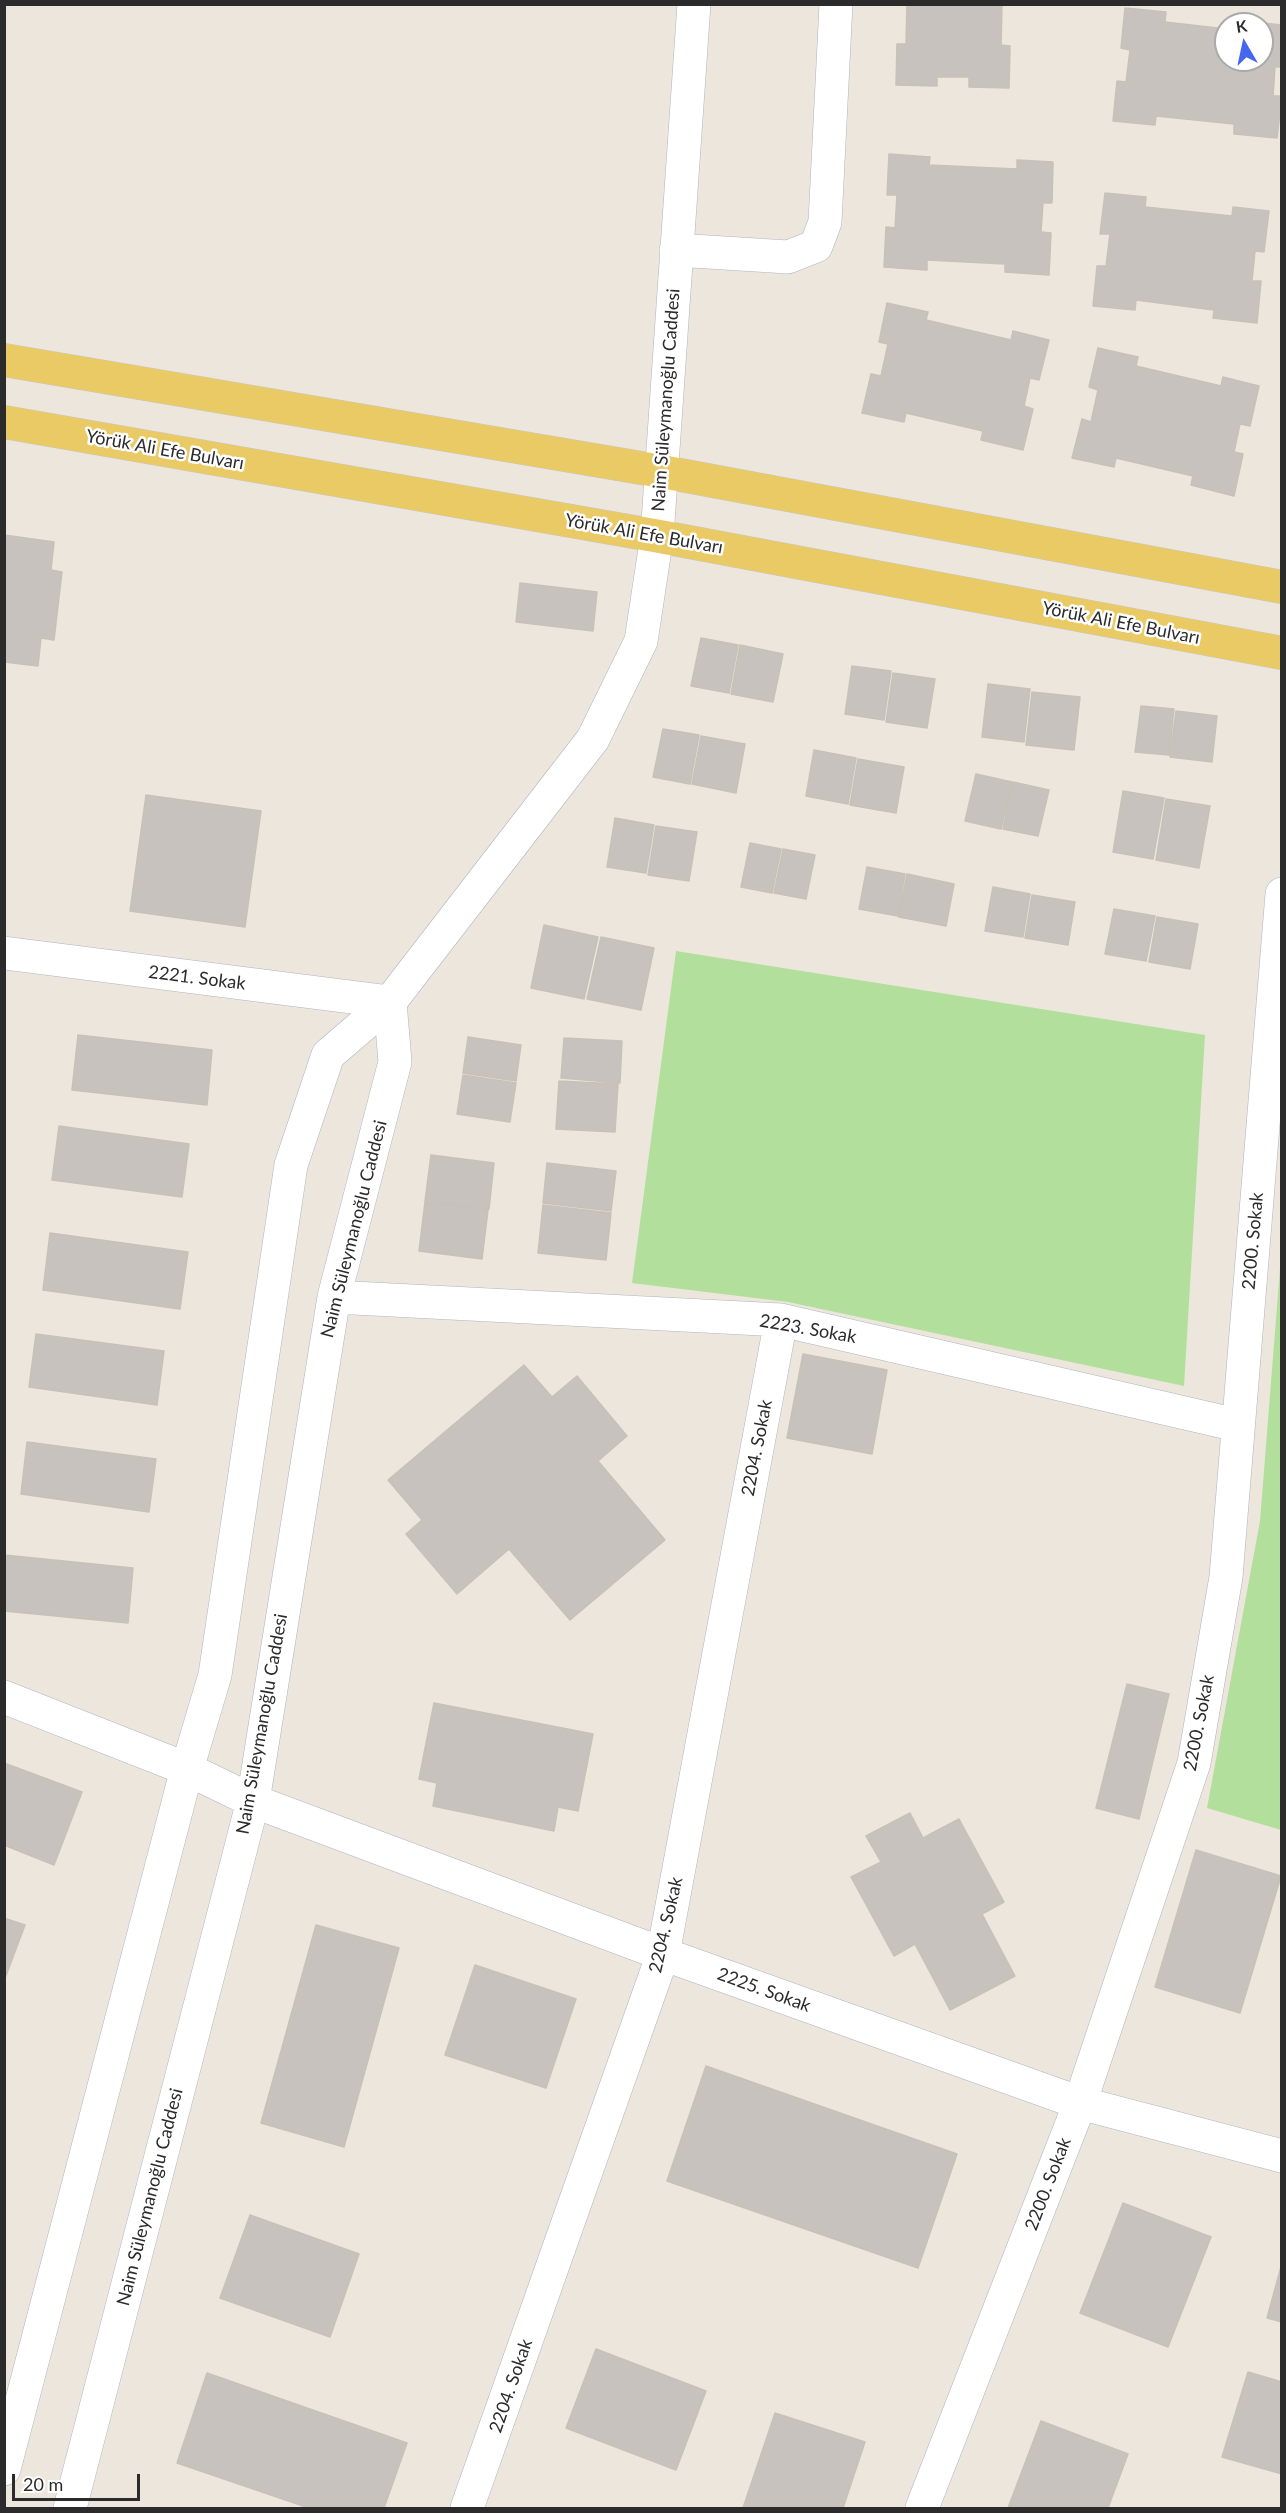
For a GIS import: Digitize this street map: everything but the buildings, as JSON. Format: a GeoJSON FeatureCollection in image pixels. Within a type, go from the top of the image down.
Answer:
{"type":"FeatureCollection","features":[{"type":"Feature","properties":{"kind":"main road"},"geometry":{"type":"LineString","coordinates":[[4,360],[659,471],[1281,587]]}},
{"type":"Feature","properties":{"kind":"main road","name":"Yörük Ali Efe Bulvarı"},"geometry":{"type":"LineString","coordinates":[[4,422],[657,536],[1281,653]]}},
{"type":"Feature","properties":{"kind":"street","name":"Naim Süleymanoğlu Caddesi"},"geometry":{"type":"LineString","coordinates":[[4,2469],[187,1769],[215,1675],[291,1165],[328,1055],[390,1002],[593,739],[641,641],[657,536],[659,471],[694,4]]}},
{"type":"Feature","properties":{"kind":"street"},"geometry":{"type":"LineString","coordinates":[[676,250],[788,257],[816,246],[825,222],[836,4]]}},
{"type":"Feature","properties":{"kind":"street","name":"2200. Sokak"},"geometry":{"type":"LineString","coordinates":[[922,2508],[1080,2103],[1194,1763],[1226,1577],[1281,894]]}},
{"type":"Feature","properties":{"kind":"street","name":"2221. Sokak"},"geometry":{"type":"LineString","coordinates":[[4,953],[390,1002]]}},
{"type":"Feature","properties":{"kind":"street","name":"Naim Süleymanoğlu Caddesi"},"geometry":{"type":"LineString","coordinates":[[70,2508],[253,1801],[334,1297],[395,1062],[390,1002]]}},
{"type":"Feature","properties":{"kind":"street","name":"2223. Sokak"},"geometry":{"type":"LineString","coordinates":[[334,1297],[781,1320],[1238,1425]]}},
{"type":"Feature","properties":{"kind":"street","name":"2204. Sokak"},"geometry":{"type":"LineString","coordinates":[[467,2508],[663,1954],[781,1320]]}},
{"type":"Feature","properties":{"kind":"street","name":"2225. Sokak"},"geometry":{"type":"LineString","coordinates":[[4,1697],[187,1769],[253,1801],[663,1954],[1080,2103],[1281,2156]]}},
{"type":"Feature","properties":{"kind":"green space"},"geometry":{"type":"Polygon","coordinates":[[[676,951],[1205,1035],[1184,1386],[788,1302],[632,1283],[676,951]]]}},
{"type":"Feature","properties":{"kind":"green space"},"geometry":{"type":"Polygon","coordinates":[[[1281,1256],[1281,1830],[1207,1808],[1260,1521],[1281,1256]]]}}]}
